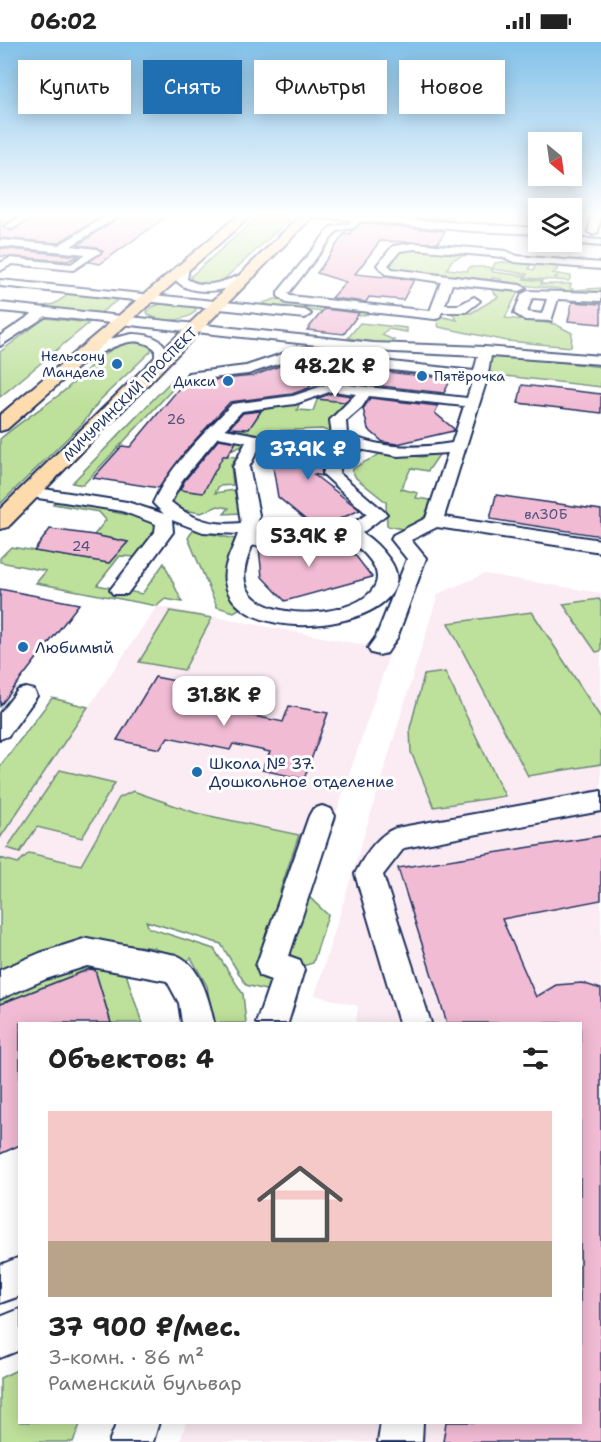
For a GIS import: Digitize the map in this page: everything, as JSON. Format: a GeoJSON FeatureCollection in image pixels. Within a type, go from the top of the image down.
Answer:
{"type":"FeatureCollection","features":[{"type":"Feature","properties":{"kind":"main road"},"geometry":{"type":"LineString","coordinates":[[0,425],[171,278]]}},
{"type":"Feature","properties":{"kind":"main road","name":"МИЧУРИНСКИЙ ПРОСПЕКТ"},"geometry":{"type":"LineString","coordinates":[[0,522],[247,278]]}},
{"type":"Feature","properties":{"kind":"street"},"geometry":{"type":"LineString","coordinates":[[181,278],[198,287],[225,285],[242,278]]}},
{"type":"Feature","properties":{"kind":"street"},"geometry":{"type":"LineString","coordinates":[[295,278],[282,294],[286,299],[310,296],[376,309],[437,317],[462,309],[474,301]]}},
{"type":"Feature","properties":{"kind":"street"},"geometry":{"type":"LineString","coordinates":[[297,278],[308,280]]}},
{"type":"Feature","properties":{"kind":"street"},"geometry":{"type":"LineString","coordinates":[[381,286],[386,278]]}},
{"type":"Feature","properties":{"kind":"street"},"geometry":{"type":"LineString","coordinates":[[444,278],[519,288]]}},
{"type":"Feature","properties":{"kind":"street"},"geometry":{"type":"LineString","coordinates":[[437,317],[448,280]]}},
{"type":"Feature","properties":{"kind":"street"},"geometry":{"type":"LineString","coordinates":[[0,283],[398,324]]}},
{"type":"Feature","properties":{"kind":"street"},"geometry":{"type":"LineString","coordinates":[[14,308],[51,302],[56,295],[46,287]]}},
{"type":"Feature","properties":{"kind":"street"},"geometry":{"type":"LineString","coordinates":[[553,297],[564,294],[601,297]]}},
{"type":"Feature","properties":{"kind":"street"},"geometry":{"type":"LineString","coordinates":[[0,306],[373,347],[485,351],[601,360]]}},
{"type":"Feature","properties":{"kind":"street"},"geometry":{"type":"LineString","coordinates":[[368,321],[376,309]]}},
{"type":"Feature","properties":{"kind":"street"},"geometry":{"type":"LineString","coordinates":[[0,342],[43,312]]}},
{"type":"Feature","properties":{"kind":"street"},"geometry":{"type":"LineString","coordinates":[[444,349],[461,344],[462,340],[458,337]]}},
{"type":"Feature","properties":{"kind":"street"},"geometry":{"type":"LineString","coordinates":[[473,338],[554,355]]}},
{"type":"Feature","properties":{"kind":"street"},"geometry":{"type":"LineString","coordinates":[[81,357],[105,345],[122,340],[144,339],[152,341],[161,348],[162,357],[159,364]]}},
{"type":"Feature","properties":{"kind":"street"},"geometry":{"type":"LineString","coordinates":[[434,521],[472,403],[485,351]]}},
{"type":"Feature","properties":{"kind":"street"},"geometry":{"type":"LineString","coordinates":[[193,376],[248,370],[291,355],[480,376]]}},
{"type":"Feature","properties":{"kind":"street"},"geometry":{"type":"LineString","coordinates":[[215,432],[256,439],[241,466],[247,534],[236,561],[234,576],[238,592],[251,605],[270,615],[317,620],[347,613],[366,605],[381,594],[387,584],[387,568],[372,550],[349,534],[247,534],[192,523],[173,513],[162,503],[166,492],[215,432],[237,407],[295,400],[331,387],[472,403]]}},
{"type":"Feature","properties":{"kind":"street"},"geometry":{"type":"LineString","coordinates":[[365,391],[357,404],[338,420],[340,436],[355,444],[394,451],[428,452],[459,446]]}},
{"type":"Feature","properties":{"kind":"street"},"geometry":{"type":"LineString","coordinates":[[349,534],[378,514],[331,474],[333,460],[340,451],[355,444]]}},
{"type":"Feature","properties":{"kind":"street"},"geometry":{"type":"LineString","coordinates":[[31,492],[127,507],[134,512],[158,516],[165,522],[164,532],[120,590]]}},
{"type":"Feature","properties":{"kind":"street"},"geometry":{"type":"LineString","coordinates":[[379,648],[386,638],[417,558],[400,539],[434,521],[601,546]]}},
{"type":"Feature","properties":{"kind":"street"},"geometry":{"type":"LineString","coordinates":[[381,594],[403,595]]}},
{"type":"Feature","properties":{"kind":"street"},"geometry":{"type":"LineString","coordinates":[[0,730],[26,696]]}},
{"type":"Feature","properties":{"kind":"street"},"geometry":{"type":"LineString","coordinates":[[415,1022],[369,874],[385,850],[396,839],[601,801]]}},
{"type":"Feature","properties":{"kind":"street"},"geometry":{"type":"LineString","coordinates":[[272,1022],[289,970],[271,966],[322,816]]}},
{"type":"Feature","properties":{"kind":"street"},"geometry":{"type":"LineString","coordinates":[[0,985],[40,967],[87,952],[169,967],[176,969],[194,1000],[198,1022]]}},
{"type":"Feature","properties":{"kind":"street"},"geometry":{"type":"LineString","coordinates":[[0,1284],[18,1277]]}},
{"type":"Feature","properties":{"kind":"street"},"geometry":{"type":"LineString","coordinates":[[0,1338],[18,1330]]}},
{"type":"Feature","properties":{"kind":"street"},"geometry":{"type":"LineString","coordinates":[[131,1442],[137,1424]]}},
{"type":"Feature","properties":{"kind":"street"},"geometry":{"type":"LineString","coordinates":[[400,1442],[402,1424]]}},
{"type":"Feature","properties":{"kind":"shaded area"},"geometry":{"type":"Polygon","coordinates":[[[484,574],[601,593],[601,1442],[180,1442],[185,1424],[582,1424],[582,1022],[356,1022],[358,1006],[315,995],[438,594],[484,574]]]}},
{"type":"Feature","properties":{"kind":"shaded area","name":"Школа № 37. Дошкольное отделение"},"geometry":{"type":"Polygon","coordinates":[[[157,606],[391,650],[295,936],[0,858],[0,838],[157,606]]]}},
{"type":"Feature","properties":{"kind":"green space"},"geometry":{"type":"Polygon","coordinates":[[[191,278],[225,278],[205,284],[191,278]]]}},
{"type":"Feature","properties":{"kind":"green space"},"geometry":{"type":"Polygon","coordinates":[[[453,278],[492,278],[491,282],[453,278]]]}},
{"type":"Feature","properties":{"kind":"green space"},"geometry":{"type":"Polygon","coordinates":[[[495,278],[524,278],[542,281],[541,284],[571,284],[570,288],[575,290],[601,288],[601,297],[564,294],[560,289],[500,283],[501,279],[495,278]]]}},
{"type":"Feature","properties":{"kind":"green space"},"geometry":{"type":"Polygon","coordinates":[[[556,278],[570,278],[569,281],[556,278]]]}},
{"type":"Feature","properties":{"kind":"green space"},"geometry":{"type":"Polygon","coordinates":[[[491,289],[518,292],[505,318],[555,324],[572,333],[571,347],[507,341],[439,327],[435,315],[457,320],[451,312],[471,313],[498,297],[491,289]]]}},
{"type":"Feature","properties":{"kind":"green space"},"geometry":{"type":"Polygon","coordinates":[[[64,293],[120,298],[99,314],[39,307],[54,304],[66,296],[64,293]]]}},
{"type":"Feature","properties":{"kind":"green space"},"geometry":{"type":"Polygon","coordinates":[[[275,299],[369,311],[368,314],[359,316],[269,306],[263,303],[275,299]]]}},
{"type":"Feature","properties":{"kind":"green space"},"geometry":{"type":"Polygon","coordinates":[[[163,303],[190,305],[196,309],[185,318],[172,320],[154,318],[149,315],[147,312],[152,307],[163,303]]]}},
{"type":"Feature","properties":{"kind":"green space"},"geometry":{"type":"Polygon","coordinates":[[[45,318],[89,323],[0,397],[0,352],[45,318]]]}},
{"type":"Feature","properties":{"kind":"green space"},"geometry":{"type":"Polygon","coordinates":[[[360,323],[407,328],[407,332],[388,329],[382,335],[394,340],[386,344],[348,338],[360,323]]]}},
{"type":"Feature","properties":{"kind":"green space"},"geometry":{"type":"Polygon","coordinates":[[[133,341],[152,347],[151,351],[100,400],[83,423],[0,504],[0,439],[68,388],[102,356],[122,344],[133,341]]]}},
{"type":"Feature","properties":{"kind":"green space"},"geometry":{"type":"Polygon","coordinates":[[[490,357],[537,359],[601,367],[601,387],[497,375],[486,370],[490,357]]]}},
{"type":"Feature","properties":{"kind":"green space"},"geometry":{"type":"Polygon","coordinates":[[[184,377],[83,485],[72,483],[174,378],[184,377]]]}},
{"type":"Feature","properties":{"kind":"green space"},"geometry":{"type":"Polygon","coordinates":[[[331,387],[365,391],[332,416],[338,420],[340,436],[322,429],[272,431],[256,439],[220,432],[241,407],[295,400],[299,405],[297,410],[313,411],[320,392],[331,387]]]}},
{"type":"Feature","properties":{"kind":"green space"},"geometry":{"type":"Polygon","coordinates":[[[210,438],[238,441],[244,445],[231,451],[214,449],[211,454],[236,457],[231,465],[233,485],[219,486],[215,493],[234,490],[241,513],[224,514],[229,508],[218,506],[201,513],[178,509],[172,502],[175,498],[165,495],[190,460],[200,461],[210,438]]]}},
{"type":"Feature","properties":{"kind":"green space"},"geometry":{"type":"Polygon","coordinates":[[[382,452],[422,457],[441,452],[428,471],[411,468],[401,489],[418,493],[416,498],[431,500],[420,528],[408,530],[387,526],[386,502],[356,478],[352,470],[382,452]]]}},
{"type":"Feature","properties":{"kind":"green space"},"geometry":{"type":"Polygon","coordinates":[[[60,497],[117,506],[113,512],[165,522],[137,557],[120,556],[97,585],[142,594],[164,563],[182,602],[165,599],[157,606],[36,583],[46,571],[0,562],[0,558],[11,547],[109,563],[128,542],[94,535],[106,520],[99,512],[53,504],[60,497]]]}},
{"type":"Feature","properties":{"kind":"green space"},"geometry":{"type":"Polygon","coordinates":[[[193,530],[245,541],[236,561],[249,603],[234,612],[217,607],[188,538],[193,530]]]}},
{"type":"Feature","properties":{"kind":"green space"},"geometry":{"type":"Polygon","coordinates":[[[599,599],[601,602],[601,651],[596,652],[563,604],[599,599]]]}},
{"type":"Feature","properties":{"kind":"green space"},"geometry":{"type":"Polygon","coordinates":[[[170,611],[212,618],[184,670],[139,662],[170,611]]]}},
{"type":"Feature","properties":{"kind":"green space"},"geometry":{"type":"Polygon","coordinates":[[[532,612],[601,718],[601,764],[528,776],[448,623],[532,612]]]}},
{"type":"Feature","properties":{"kind":"green space"},"geometry":{"type":"Polygon","coordinates":[[[445,672],[505,796],[434,807],[411,752],[410,728],[424,675],[445,672]]]}},
{"type":"Feature","properties":{"kind":"green space"},"geometry":{"type":"Polygon","coordinates":[[[52,698],[88,707],[0,838],[0,766],[52,698]]]}},
{"type":"Feature","properties":{"kind":"green space"},"geometry":{"type":"Polygon","coordinates":[[[60,770],[115,783],[82,838],[37,827],[20,852],[7,848],[60,770]]]}},
{"type":"Feature","properties":{"kind":"green space"},"geometry":{"type":"Polygon","coordinates":[[[133,791],[196,813],[299,835],[280,891],[308,896],[328,915],[313,963],[289,970],[281,994],[246,985],[221,944],[146,921],[149,928],[214,949],[243,994],[246,1022],[213,1022],[207,986],[191,958],[176,969],[161,966],[155,948],[84,940],[121,958],[142,1022],[111,1022],[94,967],[0,1004],[0,858],[18,863],[29,853],[81,865],[119,798],[133,791]]]}},
{"type":"Feature","properties":{"kind":"green space"},"geometry":{"type":"Polygon","coordinates":[[[18,1369],[18,1424],[80,1424],[73,1442],[0,1442],[0,1378],[18,1369]]]}},
{"type":"Feature","properties":{"kind":"building"},"geometry":{"type":"Polygon","coordinates":[[[334,278],[414,280],[403,300],[369,297],[366,302],[332,298],[346,282],[334,278]]]}},
{"type":"Feature","properties":{"kind":"building"},"geometry":{"type":"Polygon","coordinates":[[[572,302],[601,304],[601,324],[568,321],[572,302]]]}},
{"type":"Feature","properties":{"kind":"building"},"geometry":{"type":"Polygon","coordinates":[[[324,309],[359,313],[344,334],[307,330],[324,309]]]}},
{"type":"Feature","properties":{"kind":"building"},"geometry":{"type":"Polygon","coordinates":[[[293,361],[324,365],[309,388],[292,394],[230,402],[187,449],[159,488],[93,478],[122,446],[130,447],[186,380],[193,382],[253,376],[293,361]]]}},
{"type":"Feature","properties":{"kind":"building"},"geometry":{"type":"Polygon","coordinates":[[[350,368],[451,379],[444,393],[335,381],[350,368]]]}},
{"type":"Feature","properties":{"kind":"building"},"geometry":{"type":"Polygon","coordinates":[[[522,385],[601,394],[601,413],[518,403],[522,385]]]}},
{"type":"Feature","properties":{"kind":"building"},"geometry":{"type":"Polygon","coordinates":[[[332,393],[351,396],[345,402],[316,399],[332,393]]]}},
{"type":"Feature","properties":{"kind":"building"},"geometry":{"type":"Polygon","coordinates":[[[370,398],[438,406],[435,413],[454,429],[397,444],[383,442],[368,429],[363,409],[370,398]]]}},
{"type":"Feature","properties":{"kind":"building"},"geometry":{"type":"Polygon","coordinates":[[[261,411],[249,429],[229,428],[243,413],[261,411]]]}},
{"type":"Feature","properties":{"kind":"building"},"geometry":{"type":"Polygon","coordinates":[[[293,432],[334,440],[321,464],[322,476],[313,474],[360,510],[326,525],[312,525],[278,497],[273,467],[267,466],[293,432]]]}},
{"type":"Feature","properties":{"kind":"building"},"geometry":{"type":"Polygon","coordinates":[[[219,439],[236,442],[227,456],[223,456],[203,493],[180,490],[185,480],[219,439]]]}},
{"type":"Feature","properties":{"kind":"building"},"geometry":{"type":"Polygon","coordinates":[[[496,495],[601,510],[601,536],[490,519],[496,495]]]}},
{"type":"Feature","properties":{"kind":"building"},"geometry":{"type":"Polygon","coordinates":[[[50,529],[128,542],[109,563],[34,551],[50,529]]]}},
{"type":"Feature","properties":{"kind":"building"},"geometry":{"type":"Polygon","coordinates":[[[328,539],[352,551],[372,577],[285,601],[262,577],[259,547],[328,539]]]}},
{"type":"Feature","properties":{"kind":"building","name":"Любимый"},"geometry":{"type":"Polygon","coordinates":[[[0,589],[79,604],[0,706],[0,589]]]}},
{"type":"Feature","properties":{"kind":"building"},"geometry":{"type":"Polygon","coordinates":[[[155,677],[196,685],[190,696],[248,708],[245,714],[283,722],[289,706],[328,713],[304,779],[262,770],[270,752],[233,744],[230,750],[168,737],[160,749],[117,740],[155,677]]]}},
{"type":"Feature","properties":{"kind":"building"},"geometry":{"type":"Polygon","coordinates":[[[601,836],[601,900],[502,919],[536,997],[556,985],[582,983],[601,989],[601,1442],[443,1442],[446,1424],[582,1424],[582,1022],[447,1022],[398,868],[601,836]]]}},
{"type":"Feature","properties":{"kind":"building"},"geometry":{"type":"Polygon","coordinates":[[[90,969],[95,970],[111,1022],[18,1022],[18,1146],[0,1154],[0,1004],[90,969]]]}},
{"type":"Feature","properties":{"kind":"place","name":"Нельсону Манделе"},"geometry":{"type":"Point","coordinates":[117,364]}},
{"type":"Feature","properties":{"kind":"place","name":"Пятёрочка"},"geometry":{"type":"Point","coordinates":[422,376]}},
{"type":"Feature","properties":{"kind":"place","name":"Дикси"},"geometry":{"type":"Point","coordinates":[228,381]}},
{"type":"Feature","properties":{"kind":"place","name":"Любимый"},"geometry":{"type":"Point","coordinates":[23,647]}},
{"type":"Feature","properties":{"kind":"place","name":"Школа № 37. Дошкольное отделение"},"geometry":{"type":"Point","coordinates":[197,772]}}]}
